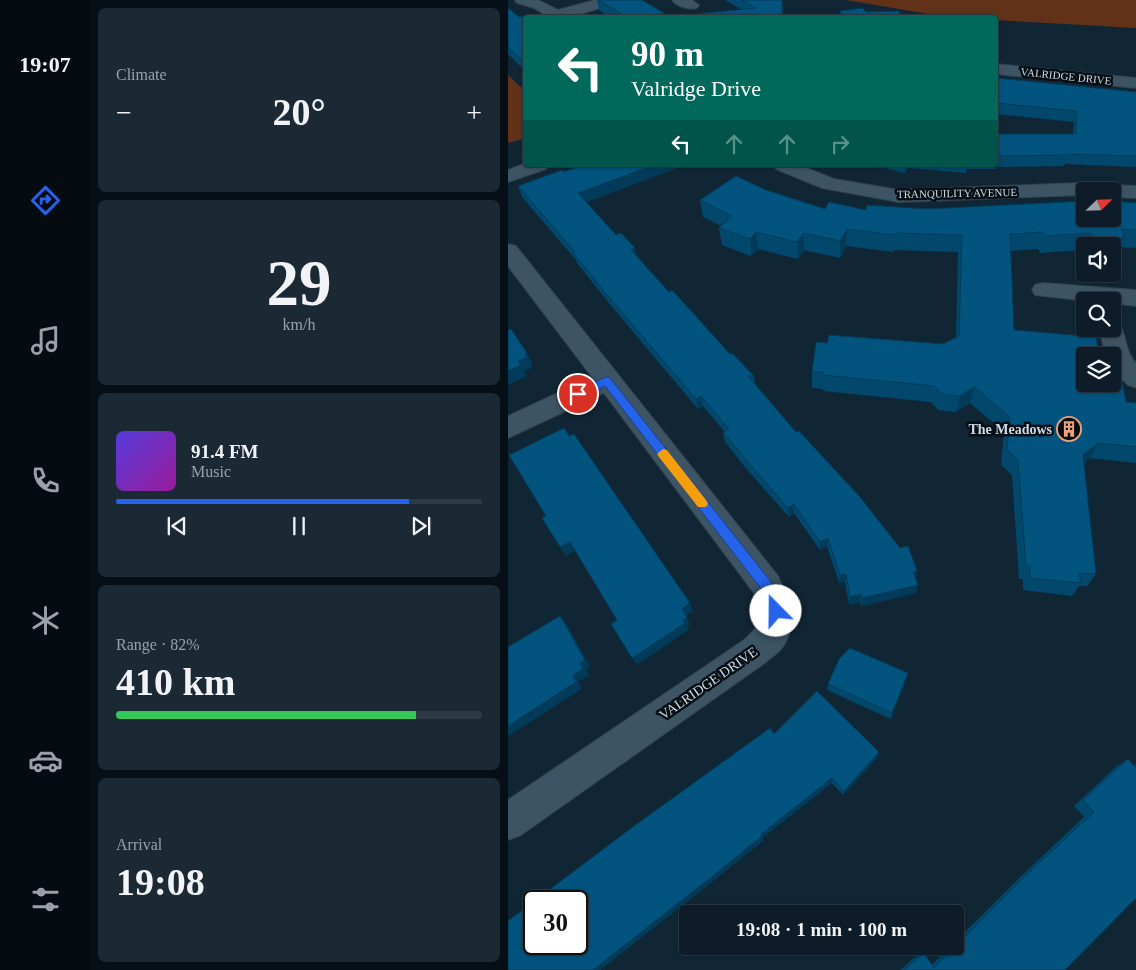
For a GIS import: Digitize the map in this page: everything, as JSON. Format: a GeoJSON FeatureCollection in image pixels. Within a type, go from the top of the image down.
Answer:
{"type":"FeatureCollection","features":[{"type":"Feature","properties":{"kind":"street"},"geometry":{"type":"LineString","coordinates":[[522,0],[539,5],[558,15]]}},
{"type":"Feature","properties":{"kind":"street"},"geometry":{"type":"LineString","coordinates":[[563,15],[611,0]]}},
{"type":"Feature","properties":{"kind":"street","name":"VALRIDGE DRIVE"},"geometry":{"type":"LineString","coordinates":[[998,69],[1136,82]]}},
{"type":"Feature","properties":{"kind":"street"},"geometry":{"type":"LineString","coordinates":[[508,176],[533,167]]}},
{"type":"Feature","properties":{"kind":"street","name":"TRANQUILITY AVENUE"},"geometry":{"type":"LineString","coordinates":[[788,167],[829,184],[899,196],[1078,189],[1136,192]]}},
{"type":"Feature","properties":{"kind":"street","name":"VALRIDGE DRIVE"},"geometry":{"type":"LineString","coordinates":[[508,251],[606,381],[767,586],[776,611],[772,636],[747,657],[508,822]]}},
{"type":"Feature","properties":{"kind":"street"},"geometry":{"type":"LineString","coordinates":[[1043,290],[1076,294]]}},
{"type":"Feature","properties":{"kind":"street"},"geometry":{"type":"LineString","coordinates":[[1121,298],[1136,298]]}},
{"type":"Feature","properties":{"kind":"street"},"geometry":{"type":"LineString","coordinates":[[1114,337],[1120,362],[1136,379]]}},
{"type":"Feature","properties":{"kind":"street"},"geometry":{"type":"LineString","coordinates":[[508,428],[606,381]]}},
{"type":"Feature","properties":{"kind":"shaded area"},"geometry":{"type":"Polygon","coordinates":[[[846,0],[1136,0],[1136,28],[998,20],[998,15],[934,15],[846,0]]]}},
{"type":"Feature","properties":{"kind":"shaded area"},"geometry":{"type":"Polygon","coordinates":[[[508,75],[523,89],[523,139],[508,143],[508,75]]]}},
{"type":"Feature","properties":{"kind":"building"},"geometry":{"type":"Polygon","coordinates":[[[599,0],[642,0],[664,13],[660,15],[623,15],[599,0]]]}},
{"type":"Feature","properties":{"kind":"building"},"geometry":{"type":"Polygon","coordinates":[[[741,0],[782,0],[782,15],[685,15],[756,8],[741,0]]]}},
{"type":"Feature","properties":{"kind":"building"},"geometry":{"type":"Polygon","coordinates":[[[508,8],[519,17],[523,17],[523,61],[508,47],[508,8]]]}},
{"type":"Feature","properties":{"kind":"building"},"geometry":{"type":"Polygon","coordinates":[[[863,8],[866,12],[899,11],[900,14],[915,15],[843,15],[840,11],[863,8]]]}},
{"type":"Feature","properties":{"kind":"building"},"geometry":{"type":"Polygon","coordinates":[[[998,78],[1137,92],[1137,156],[1067,154],[998,156],[998,134],[1076,134],[1077,111],[998,103],[998,78]]]}},
{"type":"Feature","properties":{"kind":"building"},"geometry":{"type":"Polygon","coordinates":[[[578,167],[649,167],[578,193],[616,235],[621,233],[635,248],[631,250],[669,292],[672,290],[730,354],[732,353],[754,376],[748,376],[796,432],[799,431],[860,497],[900,548],[908,546],[917,571],[913,572],[918,585],[862,598],[861,594],[850,597],[846,574],[840,575],[828,538],[820,542],[794,504],[788,508],[723,432],[729,429],[701,396],[696,399],[518,186],[562,170],[564,172],[578,167]]]}},
{"type":"Feature","properties":{"kind":"building"},"geometry":{"type":"Polygon","coordinates":[[[736,176],[766,190],[825,209],[829,202],[866,210],[867,205],[928,209],[1076,201],[1076,228],[1120,228],[1121,202],[1137,203],[1137,230],[1121,229],[1125,238],[1092,237],[1090,233],[1045,236],[1043,232],[1010,234],[1014,330],[1076,335],[1076,337],[1096,337],[1098,347],[1076,347],[1076,392],[1121,392],[1121,375],[1126,402],[1137,403],[1137,447],[1098,443],[1083,455],[1096,574],[1079,573],[1081,583],[1030,578],[1030,566],[1026,566],[1018,460],[1007,450],[1010,417],[974,387],[960,396],[941,394],[935,386],[823,375],[823,372],[812,372],[816,342],[827,343],[829,335],[943,344],[959,336],[962,235],[896,233],[895,235],[847,229],[840,241],[804,233],[797,242],[756,232],[750,239],[719,228],[732,216],[700,200],[736,176]]]}},
{"type":"Feature","properties":{"kind":"building"},"geometry":{"type":"Polygon","coordinates":[[[511,329],[527,353],[525,354],[527,357],[518,361],[521,365],[508,371],[508,330],[511,329]]]}},
{"type":"Feature","properties":{"kind":"building"},"geometry":{"type":"Polygon","coordinates":[[[564,428],[569,436],[574,434],[690,603],[682,609],[687,617],[683,620],[685,623],[632,658],[611,624],[617,620],[570,542],[560,547],[542,518],[546,516],[509,455],[564,428]]]}},
{"type":"Feature","properties":{"kind":"building"},"geometry":{"type":"Polygon","coordinates":[[[560,616],[585,660],[580,663],[583,669],[573,675],[576,682],[508,726],[508,647],[560,616]]]}},
{"type":"Feature","properties":{"kind":"building"},"geometry":{"type":"Polygon","coordinates":[[[850,648],[908,673],[892,713],[828,684],[839,659],[850,648]]]}},
{"type":"Feature","properties":{"kind":"building"},"geometry":{"type":"Polygon","coordinates":[[[817,691],[879,752],[844,791],[832,778],[761,834],[762,836],[710,878],[593,970],[508,970],[508,921],[523,909],[523,955],[588,955],[588,890],[550,890],[634,826],[770,728],[774,734],[817,691]]]}},
{"type":"Feature","properties":{"kind":"building"},"geometry":{"type":"Polygon","coordinates":[[[1128,759],[1135,767],[1137,766],[1137,897],[1065,970],[904,970],[922,955],[925,955],[934,968],[947,955],[964,955],[964,938],[1021,880],[1094,812],[1083,800],[1128,759]]]}},
{"type":"Feature","properties":{"kind":"slow traffic"},"geometry":{"type":"LineString","coordinates":[[663,454],[702,504]]}},
{"type":"Feature","properties":{"kind":"place","name":"The Meadows"},"geometry":{"type":"Point","coordinates":[1069,429]}},
{"type":"Feature","properties":{"kind":"route"},"geometry":{"type":"LineString","coordinates":[[578,394],[606,381],[767,586],[776,611]]}}]}
